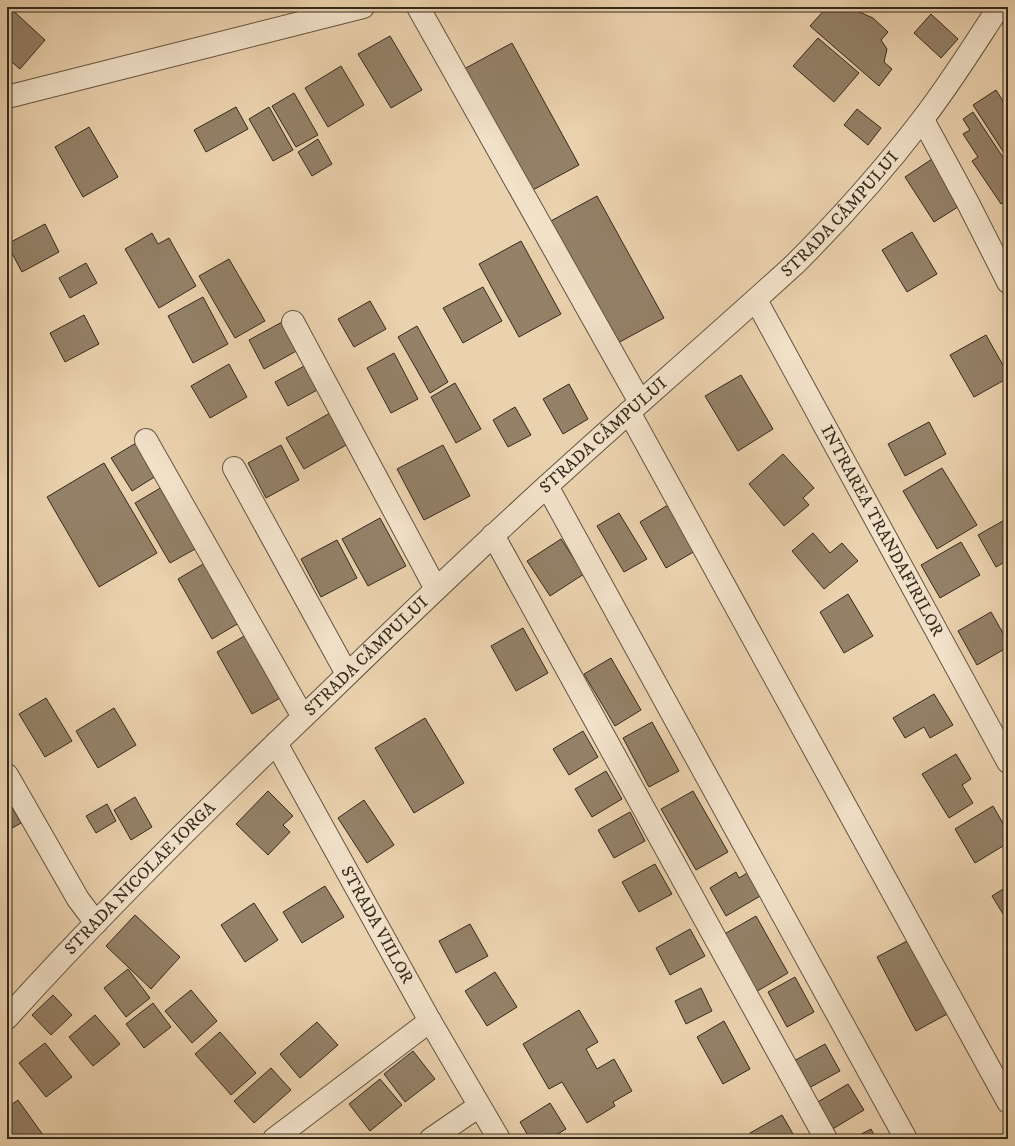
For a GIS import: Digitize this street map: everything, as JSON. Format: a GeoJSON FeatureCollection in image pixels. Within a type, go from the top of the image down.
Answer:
{"type":"FeatureCollection","features":[{"type":"Feature","properties":{"kind":"street"},"geometry":{"type":"LineString","coordinates":[[7,97],[363,7]]}},
{"type":"Feature","properties":{"kind":"street"},"geometry":{"type":"LineString","coordinates":[[418,7],[1008,1102]]}},
{"type":"Feature","properties":{"kind":"street","name":"STRADA CÂMPULUI"},"geometry":{"type":"LineString","coordinates":[[276,743],[436,589],[547,486],[795,264],[847,210],[923,120],[999,7]]}},
{"type":"Feature","properties":{"kind":"street"},"geometry":{"type":"LineString","coordinates":[[923,120],[968,203],[1008,282]]}},
{"type":"Feature","properties":{"kind":"street","name":"INTRAREA TRANDAFIRILOR"},"geometry":{"type":"LineString","coordinates":[[756,300],[1008,762]]}},
{"type":"Feature","properties":{"kind":"street"},"geometry":{"type":"LineString","coordinates":[[294,322],[436,589]]}},
{"type":"Feature","properties":{"kind":"street"},"geometry":{"type":"LineString","coordinates":[[146,440],[303,717]]}},
{"type":"Feature","properties":{"kind":"street"},"geometry":{"type":"LineString","coordinates":[[234,468],[347,674]]}},
{"type":"Feature","properties":{"kind":"street"},"geometry":{"type":"LineString","coordinates":[[547,486],[906,1139]]}},
{"type":"Feature","properties":{"kind":"street"},"geometry":{"type":"LineString","coordinates":[[493,536],[826,1139]]}},
{"type":"Feature","properties":{"kind":"street","name":"STRADA NICOLAE IORGA"},"geometry":{"type":"LineString","coordinates":[[7,1018],[96,923],[276,743]]}},
{"type":"Feature","properties":{"kind":"street","name":"STRADA VIILOR"},"geometry":{"type":"LineString","coordinates":[[276,743],[430,1021],[499,1139]]}},
{"type":"Feature","properties":{"kind":"street"},"geometry":{"type":"LineString","coordinates":[[7,775],[78,899],[96,923]]}},
{"type":"Feature","properties":{"kind":"street"},"geometry":{"type":"LineString","coordinates":[[274,1139],[430,1021]]}},
{"type":"Feature","properties":{"kind":"street"},"geometry":{"type":"LineString","coordinates":[[431,1139],[479,1106]]}},
{"type":"Feature","properties":{"kind":"building"},"geometry":{"type":"Polygon","coordinates":[[[7,7],[9,7],[45,40],[20,69],[7,58],[7,7]]]}},
{"type":"Feature","properties":{"kind":"building"},"geometry":{"type":"Polygon","coordinates":[[[827,7],[848,7],[873,18],[888,32],[881,40],[887,49],[884,62],[892,69],[879,86],[810,26],[827,7]]]}},
{"type":"Feature","properties":{"kind":"building"},"geometry":{"type":"Polygon","coordinates":[[[931,14],[958,39],[941,58],[914,33],[931,14]]]}},
{"type":"Feature","properties":{"kind":"building"},"geometry":{"type":"Polygon","coordinates":[[[390,36],[422,90],[391,108],[358,54],[390,36]]]}},
{"type":"Feature","properties":{"kind":"building"},"geometry":{"type":"Polygon","coordinates":[[[818,38],[859,73],[834,102],[793,66],[818,38]]]}},
{"type":"Feature","properties":{"kind":"building"},"geometry":{"type":"Polygon","coordinates":[[[512,43],[579,165],[531,191],[464,69],[512,43]]]}},
{"type":"Feature","properties":{"kind":"building"},"geometry":{"type":"Polygon","coordinates":[[[341,66],[364,105],[328,127],[305,88],[341,66]]]}},
{"type":"Feature","properties":{"kind":"building"},"geometry":{"type":"Polygon","coordinates":[[[996,90],[1008,109],[1008,155],[1006,156],[973,105],[996,90]]]}},
{"type":"Feature","properties":{"kind":"building"},"geometry":{"type":"Polygon","coordinates":[[[294,93],[318,135],[296,147],[272,106],[294,93]]]}},
{"type":"Feature","properties":{"kind":"building"},"geometry":{"type":"Polygon","coordinates":[[[236,107],[248,129],[206,152],[194,130],[236,107]]]}},
{"type":"Feature","properties":{"kind":"building"},"geometry":{"type":"Polygon","coordinates":[[[269,107],[293,150],[273,161],[249,119],[269,107]]]}},
{"type":"Feature","properties":{"kind":"building"},"geometry":{"type":"Polygon","coordinates":[[[857,109],[881,128],[868,145],[844,125],[857,109]]]}},
{"type":"Feature","properties":{"kind":"building"},"geometry":{"type":"Polygon","coordinates":[[[973,112],[1008,165],[1008,199],[1001,204],[972,161],[978,157],[963,134],[970,130],[963,119],[973,112]]]}},
{"type":"Feature","properties":{"kind":"building"},"geometry":{"type":"Polygon","coordinates":[[[89,127],[118,177],[83,197],[55,147],[89,127]]]}},
{"type":"Feature","properties":{"kind":"building"},"geometry":{"type":"Polygon","coordinates":[[[318,139],[332,164],[312,176],[298,152],[318,139]]]}},
{"type":"Feature","properties":{"kind":"building"},"geometry":{"type":"Polygon","coordinates":[[[932,159],[961,205],[934,222],[905,177],[932,159]]]}},
{"type":"Feature","properties":{"kind":"building"},"geometry":{"type":"Polygon","coordinates":[[[597,196],[664,318],[616,344],[549,222],[597,196]]]}},
{"type":"Feature","properties":{"kind":"building"},"geometry":{"type":"Polygon","coordinates":[[[45,224],[59,252],[22,272],[7,244],[45,224]]]}},
{"type":"Feature","properties":{"kind":"building"},"geometry":{"type":"Polygon","coordinates":[[[912,232],[937,274],[907,292],[882,250],[912,232]]]}},
{"type":"Feature","properties":{"kind":"building"},"geometry":{"type":"Polygon","coordinates":[[[152,233],[158,244],[169,238],[196,286],[159,308],[125,249],[152,233]]]}},
{"type":"Feature","properties":{"kind":"building"},"geometry":{"type":"Polygon","coordinates":[[[521,241],[561,314],[519,337],[479,264],[521,241]]]}},
{"type":"Feature","properties":{"kind":"building"},"geometry":{"type":"Polygon","coordinates":[[[229,259],[265,321],[235,338],[199,276],[229,259]]]}},
{"type":"Feature","properties":{"kind":"building"},"geometry":{"type":"Polygon","coordinates":[[[86,263],[97,283],[70,298],[59,278],[86,263]]]}},
{"type":"Feature","properties":{"kind":"building"},"geometry":{"type":"Polygon","coordinates":[[[483,287],[502,321],[463,343],[443,308],[483,287]]]}},
{"type":"Feature","properties":{"kind":"building"},"geometry":{"type":"Polygon","coordinates":[[[203,297],[228,344],[193,363],[168,316],[203,297]]]}},
{"type":"Feature","properties":{"kind":"building"},"geometry":{"type":"Polygon","coordinates":[[[370,301],[386,329],[354,347],[338,319],[370,301]]]}},
{"type":"Feature","properties":{"kind":"building"},"geometry":{"type":"Polygon","coordinates":[[[84,315],[99,344],[65,362],[50,333],[84,315]]]}},
{"type":"Feature","properties":{"kind":"building"},"geometry":{"type":"Polygon","coordinates":[[[284,321],[300,349],[264,369],[249,340],[284,321]]]}},
{"type":"Feature","properties":{"kind":"building"},"geometry":{"type":"Polygon","coordinates":[[[417,326],[448,382],[430,393],[398,337],[417,326]]]}},
{"type":"Feature","properties":{"kind":"building"},"geometry":{"type":"Polygon","coordinates":[[[986,335],[1008,374],[1008,378],[974,397],[950,355],[986,335]]]}},
{"type":"Feature","properties":{"kind":"building"},"geometry":{"type":"Polygon","coordinates":[[[394,353],[418,399],[391,413],[367,368],[394,353]]]}},
{"type":"Feature","properties":{"kind":"building"},"geometry":{"type":"Polygon","coordinates":[[[229,364],[247,397],[210,418],[191,386],[229,364]]]}},
{"type":"Feature","properties":{"kind":"building"},"geometry":{"type":"Polygon","coordinates":[[[306,365],[319,389],[288,406],[275,382],[306,365]]]}},
{"type":"Feature","properties":{"kind":"building"},"geometry":{"type":"Polygon","coordinates":[[[741,375],[773,429],[738,451],[705,396],[741,375]]]}},
{"type":"Feature","properties":{"kind":"building"},"geometry":{"type":"Polygon","coordinates":[[[455,383],[481,429],[456,443],[431,397],[455,383]]]}},
{"type":"Feature","properties":{"kind":"building"},"geometry":{"type":"Polygon","coordinates":[[[569,384],[588,419],[563,434],[543,399],[569,384]]]}},
{"type":"Feature","properties":{"kind":"building"},"geometry":{"type":"Polygon","coordinates":[[[515,407],[531,435],[508,447],[493,420],[515,407]]]}},
{"type":"Feature","properties":{"kind":"building"},"geometry":{"type":"Polygon","coordinates":[[[330,413],[348,444],[304,469],[286,438],[330,413]]]}},
{"type":"Feature","properties":{"kind":"building"},"geometry":{"type":"Polygon","coordinates":[[[929,422],[946,454],[905,476],[888,444],[929,422]]]}},
{"type":"Feature","properties":{"kind":"building"},"geometry":{"type":"Polygon","coordinates":[[[136,443],[156,476],[132,491],[111,458],[136,443]]]}},
{"type":"Feature","properties":{"kind":"building"},"geometry":{"type":"Polygon","coordinates":[[[281,445],[299,480],[266,498],[248,463],[281,445]]]}},
{"type":"Feature","properties":{"kind":"building"},"geometry":{"type":"Polygon","coordinates":[[[443,445],[470,496],[424,520],[397,469],[443,445]]]}},
{"type":"Feature","properties":{"kind":"building"},"geometry":{"type":"Polygon","coordinates":[[[783,454],[814,488],[803,498],[809,505],[784,526],[749,484],[783,454]]]}},
{"type":"Feature","properties":{"kind":"building"},"geometry":{"type":"Polygon","coordinates":[[[104,463],[157,553],[99,587],[47,497],[104,463]]]}},
{"type":"Feature","properties":{"kind":"building"},"geometry":{"type":"Polygon","coordinates":[[[942,468],[977,525],[937,549],[903,491],[942,468]]]}},
{"type":"Feature","properties":{"kind":"building"},"geometry":{"type":"Polygon","coordinates":[[[162,487],[197,548],[170,563],[135,503],[162,487]]]}},
{"type":"Feature","properties":{"kind":"building"},"geometry":{"type":"Polygon","coordinates":[[[668,505],[695,551],[666,568],[640,522],[668,505]]]}},
{"type":"Feature","properties":{"kind":"building"},"geometry":{"type":"Polygon","coordinates":[[[619,513],[647,559],[624,572],[597,526],[619,513]]]}},
{"type":"Feature","properties":{"kind":"building"},"geometry":{"type":"Polygon","coordinates":[[[380,518],[406,566],[368,586],[342,539],[380,518]]]}},
{"type":"Feature","properties":{"kind":"building"},"geometry":{"type":"Polygon","coordinates":[[[1008,518],[1008,560],[996,567],[978,535],[1008,518]]]}},
{"type":"Feature","properties":{"kind":"building"},"geometry":{"type":"Polygon","coordinates":[[[813,533],[830,553],[842,543],[858,561],[824,589],[792,551],[813,533]]]}},
{"type":"Feature","properties":{"kind":"building"},"geometry":{"type":"Polygon","coordinates":[[[561,539],[584,574],[550,596],[527,561],[561,539]]]}},
{"type":"Feature","properties":{"kind":"building"},"geometry":{"type":"Polygon","coordinates":[[[337,540],[357,578],[321,597],[301,559],[337,540]]]}},
{"type":"Feature","properties":{"kind":"building"},"geometry":{"type":"Polygon","coordinates":[[[961,542],[980,575],[940,598],[921,565],[961,542]]]}},
{"type":"Feature","properties":{"kind":"building"},"geometry":{"type":"Polygon","coordinates":[[[205,563],[239,623],[212,639],[178,579],[205,563]]]}},
{"type":"Feature","properties":{"kind":"building"},"geometry":{"type":"Polygon","coordinates":[[[848,594],[873,636],[844,653],[820,612],[848,594]]]}},
{"type":"Feature","properties":{"kind":"building"},"geometry":{"type":"Polygon","coordinates":[[[991,612],[1008,642],[1008,647],[977,665],[958,631],[991,612]]]}},
{"type":"Feature","properties":{"kind":"building"},"geometry":{"type":"Polygon","coordinates":[[[523,628],[548,673],[516,691],[491,646],[523,628]]]}},
{"type":"Feature","properties":{"kind":"building"},"geometry":{"type":"Polygon","coordinates":[[[246,635],[282,697],[252,714],[217,652],[246,635]]]}},
{"type":"Feature","properties":{"kind":"building"},"geometry":{"type":"Polygon","coordinates":[[[611,658],[641,710],[615,726],[584,674],[611,658]]]}},
{"type":"Feature","properties":{"kind":"building"},"geometry":{"type":"Polygon","coordinates":[[[1008,693],[1008,705],[1003,696],[1008,693]]]}},
{"type":"Feature","properties":{"kind":"building"},"geometry":{"type":"Polygon","coordinates":[[[934,694],[953,725],[930,738],[924,727],[905,738],[893,718],[934,694]]]}},
{"type":"Feature","properties":{"kind":"building"},"geometry":{"type":"Polygon","coordinates":[[[46,698],[72,741],[45,757],[19,714],[46,698]]]}},
{"type":"Feature","properties":{"kind":"building"},"geometry":{"type":"Polygon","coordinates":[[[114,708],[136,745],[98,768],[76,731],[114,708]]]}},
{"type":"Feature","properties":{"kind":"building"},"geometry":{"type":"Polygon","coordinates":[[[425,718],[464,783],[414,813],[375,748],[425,718]]]}},
{"type":"Feature","properties":{"kind":"building"},"geometry":{"type":"Polygon","coordinates":[[[652,722],[679,771],[649,787],[623,738],[652,722]]]}},
{"type":"Feature","properties":{"kind":"building"},"geometry":{"type":"Polygon","coordinates":[[[583,731],[598,757],[569,775],[553,749],[583,731]]]}},
{"type":"Feature","properties":{"kind":"building"},"geometry":{"type":"Polygon","coordinates":[[[956,754],[971,779],[962,785],[973,803],[949,818],[922,774],[956,754]]]}},
{"type":"Feature","properties":{"kind":"building"},"geometry":{"type":"Polygon","coordinates":[[[606,771],[622,799],[592,817],[575,789],[606,771]]]}},
{"type":"Feature","properties":{"kind":"building"},"geometry":{"type":"Polygon","coordinates":[[[268,791],[293,816],[283,825],[290,832],[268,855],[236,824],[268,791]]]}},
{"type":"Feature","properties":{"kind":"building"},"geometry":{"type":"Polygon","coordinates":[[[693,791],[728,852],[696,870],[661,809],[693,791]]]}},
{"type":"Feature","properties":{"kind":"building"},"geometry":{"type":"Polygon","coordinates":[[[135,797],[152,827],[131,840],[114,810],[135,797]]]}},
{"type":"Feature","properties":{"kind":"building"},"geometry":{"type":"Polygon","coordinates":[[[7,799],[21,823],[7,831],[7,799]]]}},
{"type":"Feature","properties":{"kind":"building"},"geometry":{"type":"Polygon","coordinates":[[[364,800],[394,845],[367,863],[338,818],[364,800]]]}},
{"type":"Feature","properties":{"kind":"building"},"geometry":{"type":"Polygon","coordinates":[[[107,804],[116,821],[96,833],[86,816],[107,804]]]}},
{"type":"Feature","properties":{"kind":"building"},"geometry":{"type":"Polygon","coordinates":[[[993,806],[1008,832],[1008,843],[975,863],[955,829],[993,806]]]}},
{"type":"Feature","properties":{"kind":"building"},"geometry":{"type":"Polygon","coordinates":[[[630,812],[645,841],[614,858],[598,830],[630,812]]]}},
{"type":"Feature","properties":{"kind":"building"},"geometry":{"type":"Polygon","coordinates":[[[655,864],[672,894],[639,912],[622,882],[655,864]]]}},
{"type":"Feature","properties":{"kind":"building"},"geometry":{"type":"Polygon","coordinates":[[[736,872],[739,878],[749,872],[762,895],[726,916],[710,888],[736,872]]]}},
{"type":"Feature","properties":{"kind":"building"},"geometry":{"type":"Polygon","coordinates":[[[325,886],[344,917],[302,943],[283,912],[325,886]]]}},
{"type":"Feature","properties":{"kind":"building"},"geometry":{"type":"Polygon","coordinates":[[[1008,886],[1008,922],[992,896],[1008,886]]]}},
{"type":"Feature","properties":{"kind":"building"},"geometry":{"type":"Polygon","coordinates":[[[254,903],[278,940],[245,962],[221,925],[254,903]]]}},
{"type":"Feature","properties":{"kind":"building"},"geometry":{"type":"Polygon","coordinates":[[[135,915],[180,957],[151,989],[106,946],[135,915]]]}},
{"type":"Feature","properties":{"kind":"building"},"geometry":{"type":"Polygon","coordinates":[[[756,916],[788,973],[754,993],[721,936],[756,916]]]}},
{"type":"Feature","properties":{"kind":"building"},"geometry":{"type":"Polygon","coordinates":[[[470,924],[488,956],[456,973],[439,941],[470,924]]]}},
{"type":"Feature","properties":{"kind":"building"},"geometry":{"type":"Polygon","coordinates":[[[690,929],[705,956],[670,975],[656,948],[690,929]]]}},
{"type":"Feature","properties":{"kind":"building"},"geometry":{"type":"Polygon","coordinates":[[[909,940],[949,1013],[916,1031],[877,957],[909,940]]]}},
{"type":"Feature","properties":{"kind":"building"},"geometry":{"type":"Polygon","coordinates":[[[128,969],[150,998],[126,1017],[104,988],[128,969]]]}},
{"type":"Feature","properties":{"kind":"building"},"geometry":{"type":"Polygon","coordinates":[[[495,972],[517,1007],[487,1026],[465,991],[495,972]]]}},
{"type":"Feature","properties":{"kind":"building"},"geometry":{"type":"Polygon","coordinates":[[[795,977],[814,1012],[787,1027],[768,992],[795,977]]]}},
{"type":"Feature","properties":{"kind":"building"},"geometry":{"type":"Polygon","coordinates":[[[701,988],[712,1011],[686,1024],[675,1001],[701,988]]]}},
{"type":"Feature","properties":{"kind":"building"},"geometry":{"type":"Polygon","coordinates":[[[191,990],[217,1021],[192,1043],[165,1011],[191,990]]]}},
{"type":"Feature","properties":{"kind":"building"},"geometry":{"type":"Polygon","coordinates":[[[53,995],[72,1015],[51,1035],[32,1015],[53,995]]]}},
{"type":"Feature","properties":{"kind":"building"},"geometry":{"type":"Polygon","coordinates":[[[153,1003],[171,1027],[144,1048],[126,1024],[153,1003]]]}},
{"type":"Feature","properties":{"kind":"building"},"geometry":{"type":"Polygon","coordinates":[[[579,1010],[598,1042],[586,1049],[597,1069],[614,1059],[632,1091],[613,1102],[615,1106],[587,1123],[562,1082],[549,1089],[523,1044],[579,1010]]]}},
{"type":"Feature","properties":{"kind":"building"},"geometry":{"type":"Polygon","coordinates":[[[95,1015],[120,1044],[93,1066],[69,1037],[95,1015]]]}},
{"type":"Feature","properties":{"kind":"building"},"geometry":{"type":"Polygon","coordinates":[[[724,1021],[750,1069],[723,1084],[697,1037],[724,1021]]]}},
{"type":"Feature","properties":{"kind":"building"},"geometry":{"type":"Polygon","coordinates":[[[317,1022],[338,1045],[300,1078],[280,1054],[317,1022]]]}},
{"type":"Feature","properties":{"kind":"building"},"geometry":{"type":"Polygon","coordinates":[[[220,1032],[256,1073],[231,1095],[195,1054],[220,1032]]]}},
{"type":"Feature","properties":{"kind":"building"},"geometry":{"type":"Polygon","coordinates":[[[45,1043],[72,1077],[46,1097],[19,1063],[45,1043]]]}},
{"type":"Feature","properties":{"kind":"building"},"geometry":{"type":"Polygon","coordinates":[[[825,1044],[840,1071],[807,1089],[792,1062],[825,1044]]]}},
{"type":"Feature","properties":{"kind":"building"},"geometry":{"type":"Polygon","coordinates":[[[413,1051],[435,1079],[405,1102],[384,1074],[413,1051]]]}},
{"type":"Feature","properties":{"kind":"building"},"geometry":{"type":"Polygon","coordinates":[[[271,1068],[291,1090],[254,1123],[234,1101],[271,1068]]]}},
{"type":"Feature","properties":{"kind":"building"},"geometry":{"type":"Polygon","coordinates":[[[380,1079],[402,1105],[370,1131],[349,1104],[380,1079]]]}},
{"type":"Feature","properties":{"kind":"building"},"geometry":{"type":"Polygon","coordinates":[[[848,1084],[864,1110],[831,1130],[816,1103],[848,1084]]]}},
{"type":"Feature","properties":{"kind":"building"},"geometry":{"type":"Polygon","coordinates":[[[18,1100],[43,1135],[38,1139],[7,1139],[7,1108],[18,1100]]]}},
{"type":"Feature","properties":{"kind":"building"},"geometry":{"type":"Polygon","coordinates":[[[550,1103],[566,1129],[549,1139],[530,1139],[520,1122],[550,1103]]]}},
{"type":"Feature","properties":{"kind":"building"},"geometry":{"type":"Polygon","coordinates":[[[782,1115],[796,1139],[753,1139],[750,1133],[782,1115]]]}},
{"type":"Feature","properties":{"kind":"building"},"geometry":{"type":"Polygon","coordinates":[[[871,1129],[876,1139],[852,1139],[871,1129]]]}}]}
